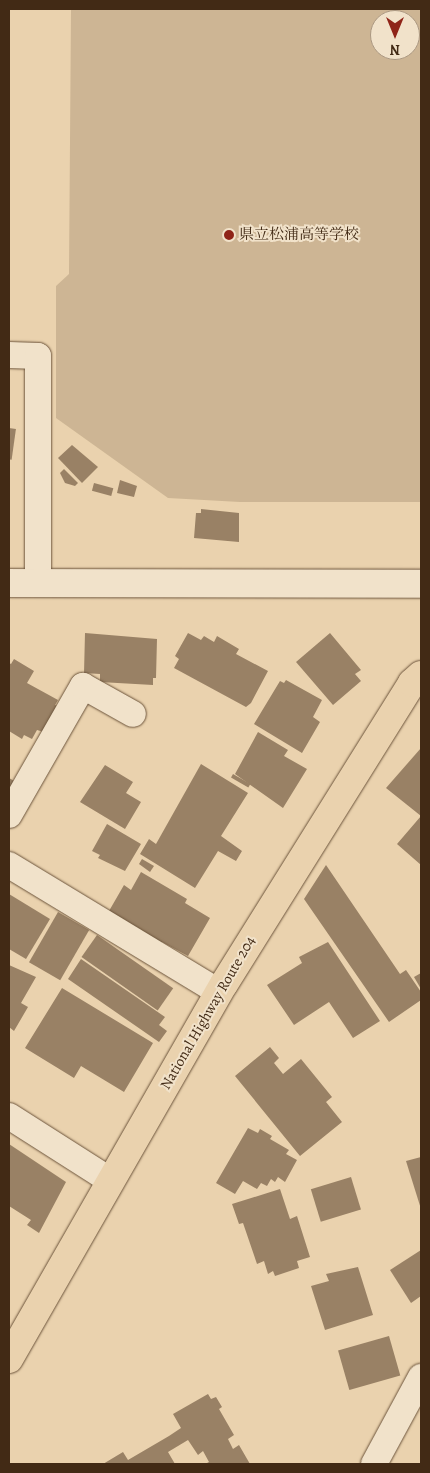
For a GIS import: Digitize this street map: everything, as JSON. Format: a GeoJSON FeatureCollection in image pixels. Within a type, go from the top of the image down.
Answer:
{"type":"FeatureCollection","features":[{"type":"Feature","properties":{"kind":"highway","name":"National Highway Route 204"},"geometry":{"type":"LineString","coordinates":[[9,1359],[219,992],[412,684],[421,675]]}},
{"type":"Feature","properties":{"kind":"street"},"geometry":{"type":"LineString","coordinates":[[9,355],[38,356],[38,583]]}},
{"type":"Feature","properties":{"kind":"street"},"geometry":{"type":"LineString","coordinates":[[9,583],[421,584]]}},
{"type":"Feature","properties":{"kind":"street"},"geometry":{"type":"LineString","coordinates":[[9,815],[83,686],[133,714]]}},
{"type":"Feature","properties":{"kind":"street"},"geometry":{"type":"LineString","coordinates":[[9,865],[219,992]]}},
{"type":"Feature","properties":{"kind":"street"},"geometry":{"type":"LineString","coordinates":[[9,1116],[111,1180]]}},
{"type":"Feature","properties":{"kind":"street"},"geometry":{"type":"LineString","coordinates":[[374,1464],[421,1377]]}},
{"type":"Feature","properties":{"kind":"shaded area","name":"県立松浦高等学校"},"geometry":{"type":"Polygon","coordinates":[[[71,9],[421,9],[421,502],[240,502],[168,498],[56,418],[56,286],[69,274],[71,9]]]}},
{"type":"Feature","properties":{"kind":"building"},"geometry":{"type":"Polygon","coordinates":[[[9,428],[16,429],[12,460],[9,459],[9,428]]]}},
{"type":"Feature","properties":{"kind":"building"},"geometry":{"type":"Polygon","coordinates":[[[72,445],[98,467],[82,483],[58,458],[72,445]]]}},
{"type":"Feature","properties":{"kind":"building"},"geometry":{"type":"Polygon","coordinates":[[[64,469],[78,483],[75,486],[65,483],[60,473],[64,469]]]}},
{"type":"Feature","properties":{"kind":"building"},"geometry":{"type":"Polygon","coordinates":[[[120,480],[137,486],[134,497],[117,493],[120,480]]]}},
{"type":"Feature","properties":{"kind":"building"},"geometry":{"type":"Polygon","coordinates":[[[94,483],[113,488],[111,496],[92,491],[94,483]]]}},
{"type":"Feature","properties":{"kind":"building"},"geometry":{"type":"Polygon","coordinates":[[[201,509],[239,513],[239,542],[194,538],[196,513],[201,513],[201,509]]]}},
{"type":"Feature","properties":{"kind":"building"},"geometry":{"type":"Polygon","coordinates":[[[85,633],[157,639],[156,678],[153,678],[153,685],[100,682],[100,674],[84,673],[85,633]]]}},
{"type":"Feature","properties":{"kind":"building"},"geometry":{"type":"Polygon","coordinates":[[[188,633],[201,640],[204,636],[214,642],[217,636],[239,649],[236,654],[268,671],[251,703],[246,707],[174,668],[179,659],[175,656],[188,633]]]}},
{"type":"Feature","properties":{"kind":"building"},"geometry":{"type":"Polygon","coordinates":[[[330,633],[361,670],[355,674],[361,681],[333,705],[296,662],[330,633]]]}},
{"type":"Feature","properties":{"kind":"building"},"geometry":{"type":"Polygon","coordinates":[[[14,659],[34,671],[27,683],[58,700],[55,705],[62,708],[47,733],[37,730],[32,739],[24,735],[22,739],[9,731],[9,663],[11,664],[14,659]]]}},
{"type":"Feature","properties":{"kind":"building"},"geometry":{"type":"Polygon","coordinates":[[[286,680],[322,700],[313,717],[320,722],[302,753],[254,724],[280,681],[284,683],[286,680]]]}},
{"type":"Feature","properties":{"kind":"building"},"geometry":{"type":"Polygon","coordinates":[[[258,732],[288,750],[284,756],[307,769],[283,808],[235,774],[258,732]]]}},
{"type":"Feature","properties":{"kind":"building"},"geometry":{"type":"Polygon","coordinates":[[[421,748],[421,816],[386,788],[421,748]]]}},
{"type":"Feature","properties":{"kind":"building"},"geometry":{"type":"Polygon","coordinates":[[[201,764],[248,793],[221,836],[242,851],[236,861],[218,851],[195,888],[140,854],[149,839],[156,844],[201,764]]]}},
{"type":"Feature","properties":{"kind":"building"},"geometry":{"type":"Polygon","coordinates":[[[105,765],[133,782],[126,793],[141,802],[125,829],[80,802],[105,765]]]}},
{"type":"Feature","properties":{"kind":"building"},"geometry":{"type":"Polygon","coordinates":[[[233,774],[250,784],[248,787],[231,777],[233,774]]]}},
{"type":"Feature","properties":{"kind":"building"},"geometry":{"type":"Polygon","coordinates":[[[9,778],[16,782],[9,794],[9,778]]]}},
{"type":"Feature","properties":{"kind":"building"},"geometry":{"type":"Polygon","coordinates":[[[421,816],[421,865],[397,844],[421,816]]]}},
{"type":"Feature","properties":{"kind":"building"},"geometry":{"type":"Polygon","coordinates":[[[107,824],[141,844],[125,871],[98,858],[100,855],[92,851],[107,824]]]}},
{"type":"Feature","properties":{"kind":"building"},"geometry":{"type":"Polygon","coordinates":[[[142,859],[154,866],[150,872],[139,864],[142,859]]]}},
{"type":"Feature","properties":{"kind":"building"},"geometry":{"type":"Polygon","coordinates":[[[326,865],[400,974],[406,970],[421,992],[421,1000],[389,1022],[304,899],[326,865]]]}},
{"type":"Feature","properties":{"kind":"building"},"geometry":{"type":"Polygon","coordinates":[[[141,872],[187,899],[185,903],[210,918],[188,956],[162,942],[161,944],[109,911],[124,885],[131,890],[141,872]]]}},
{"type":"Feature","properties":{"kind":"building"},"geometry":{"type":"Polygon","coordinates":[[[9,894],[50,919],[26,959],[9,949],[9,894]]]}},
{"type":"Feature","properties":{"kind":"building"},"geometry":{"type":"Polygon","coordinates":[[[58,912],[89,930],[60,980],[29,962],[58,912]]]}},
{"type":"Feature","properties":{"kind":"building"},"geometry":{"type":"Polygon","coordinates":[[[97,935],[173,988],[158,1010],[82,957],[97,935]]]}},
{"type":"Feature","properties":{"kind":"building"},"geometry":{"type":"Polygon","coordinates":[[[328,942],[380,1021],[353,1038],[329,1002],[294,1025],[267,985],[302,963],[299,957],[328,942]]]}},
{"type":"Feature","properties":{"kind":"building"},"geometry":{"type":"Polygon","coordinates":[[[81,959],[165,1017],[159,1025],[167,1031],[159,1042],[68,979],[81,959]]]}},
{"type":"Feature","properties":{"kind":"building"},"geometry":{"type":"Polygon","coordinates":[[[9,965],[36,977],[21,1003],[28,1007],[14,1031],[9,1027],[9,965]]]}},
{"type":"Feature","properties":{"kind":"building"},"geometry":{"type":"Polygon","coordinates":[[[421,973],[421,989],[414,977],[421,973]]]}},
{"type":"Feature","properties":{"kind":"building"},"geometry":{"type":"Polygon","coordinates":[[[62,988],[153,1043],[124,1092],[81,1066],[74,1078],[25,1048],[62,988]]]}},
{"type":"Feature","properties":{"kind":"building"},"geometry":{"type":"Polygon","coordinates":[[[270,1047],[279,1058],[274,1063],[283,1074],[301,1059],[332,1097],[326,1102],[342,1122],[300,1156],[235,1076],[270,1047]]]}},
{"type":"Feature","properties":{"kind":"building"},"geometry":{"type":"Polygon","coordinates":[[[248,1128],[258,1133],[260,1129],[272,1136],[270,1139],[289,1150],[286,1154],[297,1160],[285,1182],[278,1177],[275,1182],[271,1179],[267,1186],[261,1183],[257,1189],[243,1181],[235,1194],[216,1183],[248,1128]]]}},
{"type":"Feature","properties":{"kind":"building"},"geometry":{"type":"Polygon","coordinates":[[[9,1144],[66,1182],[39,1233],[27,1225],[31,1220],[9,1206],[9,1144]]]}},
{"type":"Feature","properties":{"kind":"building"},"geometry":{"type":"Polygon","coordinates":[[[421,1157],[421,1209],[406,1161],[421,1157]]]}},
{"type":"Feature","properties":{"kind":"building"},"geometry":{"type":"Polygon","coordinates":[[[351,1177],[361,1210],[321,1222],[311,1189],[351,1177]]]}},
{"type":"Feature","properties":{"kind":"building"},"geometry":{"type":"Polygon","coordinates":[[[280,1189],[290,1219],[297,1216],[310,1257],[297,1261],[299,1268],[275,1276],[273,1271],[268,1274],[264,1261],[257,1264],[243,1223],[239,1224],[232,1204],[280,1189]]]}},
{"type":"Feature","properties":{"kind":"building"},"geometry":{"type":"Polygon","coordinates":[[[421,1250],[421,1296],[411,1303],[390,1270],[421,1250]]]}},
{"type":"Feature","properties":{"kind":"building"},"geometry":{"type":"Polygon","coordinates":[[[358,1267],[373,1315],[325,1330],[311,1286],[329,1281],[326,1274],[358,1267]]]}},
{"type":"Feature","properties":{"kind":"building"},"geometry":{"type":"Polygon","coordinates":[[[389,1336],[400,1375],[349,1390],[338,1351],[389,1336]]]}},
{"type":"Feature","properties":{"kind":"building"},"geometry":{"type":"Polygon","coordinates":[[[208,1394],[211,1399],[216,1397],[222,1407],[219,1409],[234,1435],[228,1439],[233,1449],[239,1445],[250,1464],[205,1464],[209,1462],[203,1451],[198,1455],[188,1440],[168,1452],[175,1464],[103,1464],[123,1452],[128,1460],[181,1428],[173,1414],[208,1394]]]}},
{"type":"Feature","properties":{"kind":"place","name":"県立松浦高等学校"},"geometry":{"type":"Point","coordinates":[229,235]}}]}
